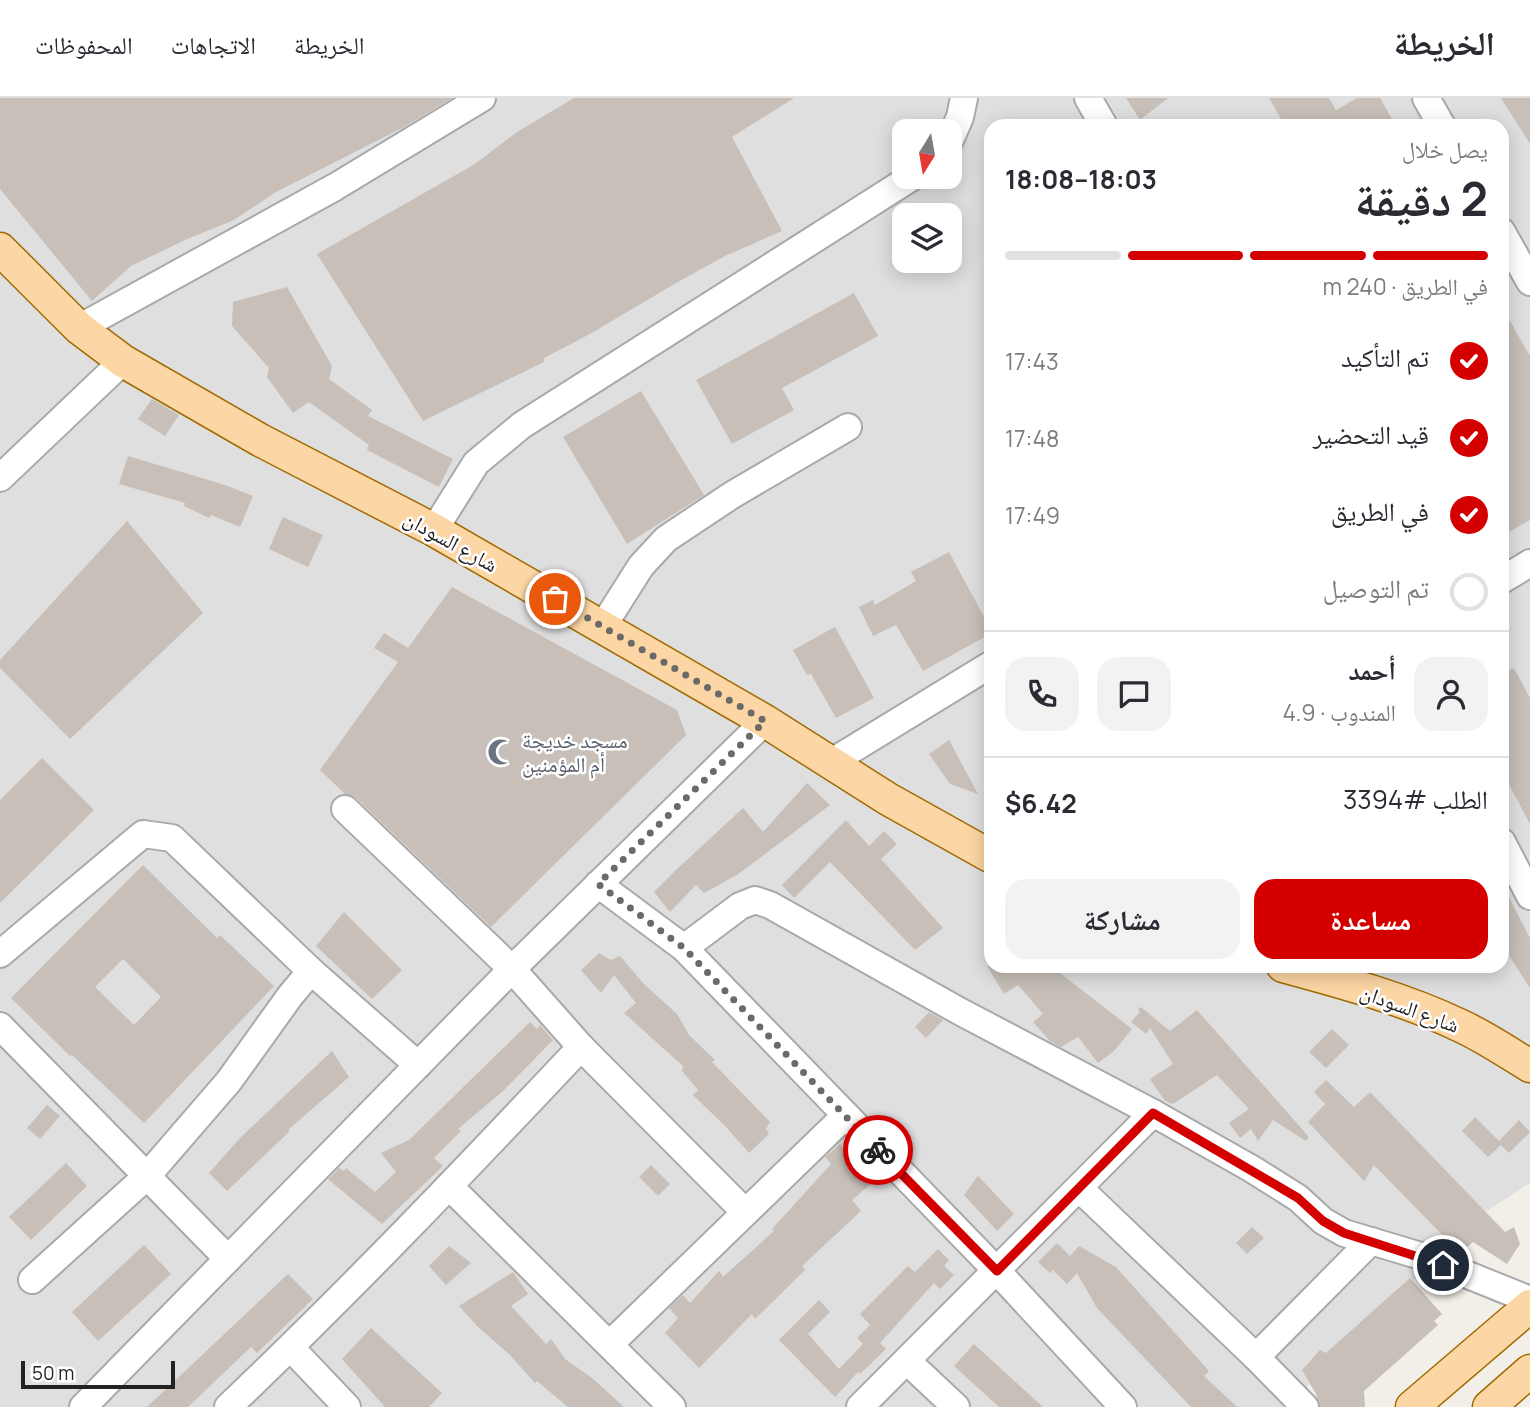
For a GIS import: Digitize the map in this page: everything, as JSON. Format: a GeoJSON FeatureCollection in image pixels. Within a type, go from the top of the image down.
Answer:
{"type":"FeatureCollection","features":[{"type":"Feature","properties":{"kind":"main road","name":"شارع السودان"},"geometry":{"type":"LineString","coordinates":[[0,249],[79,328],[122,361],[260,440],[434,530],[603,626],[765,721],[888,799],[984,853]]}},
{"type":"Feature","properties":{"kind":"main road","name":"شارع السودان"},"geometry":{"type":"LineString","coordinates":[[1306,973],[1376,994],[1458,1025],[1491,1041],[1530,1066]]}},
{"type":"Feature","properties":{"kind":"main road"},"geometry":{"type":"LineString","coordinates":[[1412,1407],[1530,1306]]}},
{"type":"Feature","properties":{"kind":"main road"},"geometry":{"type":"LineString","coordinates":[[1489,1407],[1530,1371]]}},
{"type":"Feature","properties":{"kind":"street"},"geometry":{"type":"LineString","coordinates":[[79,328],[335,187],[482,98]]}},
{"type":"Feature","properties":{"kind":"street"},"geometry":{"type":"LineString","coordinates":[[959,119],[964,98]]}},
{"type":"Feature","properties":{"kind":"street"},"geometry":{"type":"LineString","coordinates":[[1088,98],[1100,119]]}},
{"type":"Feature","properties":{"kind":"street"},"geometry":{"type":"LineString","coordinates":[[1426,98],[1438,119]]}},
{"type":"Feature","properties":{"kind":"street"},"geometry":{"type":"LineString","coordinates":[[434,530],[476,463],[522,425],[893,189]]}},
{"type":"Feature","properties":{"kind":"street"},"geometry":{"type":"LineString","coordinates":[[1509,244],[1530,282]]}},
{"type":"Feature","properties":{"kind":"street"},"geometry":{"type":"LineString","coordinates":[[0,478],[122,361]]}},
{"type":"Feature","properties":{"kind":"street"},"geometry":{"type":"LineString","coordinates":[[603,626],[641,566],[666,540],[732,495],[848,427]]}},
{"type":"Feature","properties":{"kind":"street"},"geometry":{"type":"LineString","coordinates":[[1509,576],[1530,563]]}},
{"type":"Feature","properties":{"kind":"street"},"geometry":{"type":"LineString","coordinates":[[830,763],[984,669]]}},
{"type":"Feature","properties":{"kind":"street"},"geometry":{"type":"LineString","coordinates":[[83,1407],[512,969],[765,721]]}},
{"type":"Feature","properties":{"kind":"street"},"geometry":{"type":"LineString","coordinates":[[345,809],[512,969],[581,1047],[745,1212]]}},
{"type":"Feature","properties":{"kind":"street"},"geometry":{"type":"LineString","coordinates":[[0,954],[142,834],[158,834],[172,838],[311,971],[418,1065]]}},
{"type":"Feature","properties":{"kind":"street"},"geometry":{"type":"LineString","coordinates":[[1509,856],[1530,896]]}},
{"type":"Feature","properties":{"kind":"street"},"geometry":{"type":"LineString","coordinates":[[598,884],[684,948],[997,1271],[1123,1407]]}},
{"type":"Feature","properties":{"kind":"street"},"geometry":{"type":"LineString","coordinates":[[684,948],[740,906],[755,900],[770,905],[961,1012],[1153,1113],[1298,1198],[1323,1221],[1344,1233],[1421,1256],[1530,1300]]}},
{"type":"Feature","properties":{"kind":"street"},"geometry":{"type":"LineString","coordinates":[[32,1280],[148,1176],[229,1081],[311,971]]}},
{"type":"Feature","properties":{"kind":"street"},"geometry":{"type":"LineString","coordinates":[[0,1026],[228,1259]]}},
{"type":"Feature","properties":{"kind":"street"},"geometry":{"type":"LineString","coordinates":[[229,1407],[291,1348],[581,1047]]}},
{"type":"Feature","properties":{"kind":"street"},"geometry":{"type":"LineString","coordinates":[[860,1407],[1153,1113]]}},
{"type":"Feature","properties":{"kind":"street"},"geometry":{"type":"LineString","coordinates":[[610,1344],[845,1116]]}},
{"type":"Feature","properties":{"kind":"street"},"geometry":{"type":"LineString","coordinates":[[449,1186],[672,1407]]}},
{"type":"Feature","properties":{"kind":"street"},"geometry":{"type":"LineString","coordinates":[[1080,1189],[1305,1407]]}},
{"type":"Feature","properties":{"kind":"street"},"geometry":{"type":"LineString","coordinates":[[1256,1357],[1371,1241]]}},
{"type":"Feature","properties":{"kind":"street"},"geometry":{"type":"LineString","coordinates":[[291,1348],[346,1407]]}},
{"type":"Feature","properties":{"kind":"street"},"geometry":{"type":"LineString","coordinates":[[907,1361],[956,1407]]}},
{"type":"Feature","properties":{"kind":"shaded area"},"geometry":{"type":"Polygon","coordinates":[[[0,98],[1530,98],[1530,1183],[1479,1216],[1287,1407],[0,1407],[0,98]]]}},
{"type":"Feature","properties":{"kind":"building"},"geometry":{"type":"Polygon","coordinates":[[[0,98],[452,98],[404,127],[276,192],[234,220],[131,266],[92,301],[0,189],[0,98]]]}},
{"type":"Feature","properties":{"kind":"building"},"geometry":{"type":"Polygon","coordinates":[[[574,98],[794,98],[732,137],[782,231],[725,256],[544,358],[544,362],[423,421],[317,254],[475,164],[517,132],[574,98]]]}},
{"type":"Feature","properties":{"kind":"building"},"geometry":{"type":"Polygon","coordinates":[[[1126,98],[1168,98],[1141,119],[1126,98]]]}},
{"type":"Feature","properties":{"kind":"building"},"geometry":{"type":"Polygon","coordinates":[[[1269,98],[1329,98],[1336,110],[1357,98],[1380,98],[1392,119],[1281,119],[1269,98]]]}},
{"type":"Feature","properties":{"kind":"building"},"geometry":{"type":"Polygon","coordinates":[[[1501,98],[1530,98],[1530,144],[1501,98]]]}},
{"type":"Feature","properties":{"kind":"building"},"geometry":{"type":"Polygon","coordinates":[[[287,287],[332,366],[329,379],[372,410],[368,416],[453,459],[439,487],[367,450],[369,445],[309,402],[293,413],[267,377],[269,368],[232,326],[233,302],[287,287]]]}},
{"type":"Feature","properties":{"kind":"building"},"geometry":{"type":"Polygon","coordinates":[[[854,293],[878,336],[782,388],[794,410],[732,444],[696,380],[854,293]]]}},
{"type":"Feature","properties":{"kind":"building"},"geometry":{"type":"Polygon","coordinates":[[[1509,319],[1530,356],[1530,520],[1509,532],[1509,319]]]}},
{"type":"Feature","properties":{"kind":"building"},"geometry":{"type":"Polygon","coordinates":[[[641,391],[704,495],[627,544],[563,437],[641,391]]]}},
{"type":"Feature","properties":{"kind":"building"},"geometry":{"type":"Polygon","coordinates":[[[152,399],[179,415],[165,436],[138,419],[152,399]]]}},
{"type":"Feature","properties":{"kind":"building"},"geometry":{"type":"Polygon","coordinates":[[[128,456],[253,496],[240,527],[211,515],[209,518],[184,506],[185,503],[119,484],[128,456]]]}},
{"type":"Feature","properties":{"kind":"building"},"geometry":{"type":"Polygon","coordinates":[[[283,517],[323,535],[308,567],[269,549],[283,517]]]}},
{"type":"Feature","properties":{"kind":"building"},"geometry":{"type":"Polygon","coordinates":[[[127,521],[203,613],[70,739],[0,668],[0,660],[127,521]]]}},
{"type":"Feature","properties":{"kind":"building"},"geometry":{"type":"Polygon","coordinates":[[[949,552],[984,617],[984,637],[923,671],[896,625],[873,636],[859,607],[873,600],[875,605],[916,581],[911,572],[949,552]]]}},
{"type":"Feature","properties":{"kind":"building","name":"مسجد خديجة أم المؤمنين"},"geometry":{"type":"Polygon","coordinates":[[[452,587],[677,710],[686,735],[491,927],[356,798],[345,794],[320,770],[398,662],[374,648],[384,633],[408,648],[452,587]]]}},
{"type":"Feature","properties":{"kind":"building"},"geometry":{"type":"Polygon","coordinates":[[[835,627],[874,698],[836,718],[811,674],[807,675],[793,650],[835,627]]]}},
{"type":"Feature","properties":{"kind":"building"},"geometry":{"type":"Polygon","coordinates":[[[1514,668],[1530,698],[1530,824],[1509,784],[1509,670],[1514,668]]]}},
{"type":"Feature","properties":{"kind":"building"},"geometry":{"type":"Polygon","coordinates":[[[949,740],[978,794],[950,784],[929,754],[949,740]]]}},
{"type":"Feature","properties":{"kind":"building"},"geometry":{"type":"Polygon","coordinates":[[[42,758],[94,810],[0,903],[0,800],[42,758]]]}},
{"type":"Feature","properties":{"kind":"building"},"geometry":{"type":"Polygon","coordinates":[[[807,783],[830,805],[737,875],[704,893],[696,885],[670,912],[654,892],[676,870],[743,808],[763,832],[807,783]]]}},
{"type":"Feature","properties":{"kind":"building"},"geometry":{"type":"Polygon","coordinates":[[[846,820],[869,846],[884,831],[897,844],[881,859],[943,928],[915,950],[830,862],[794,898],[782,885],[846,820]]]}},
{"type":"Feature","properties":{"kind":"building"},"geometry":{"type":"Polygon","coordinates":[[[143,865],[217,938],[220,935],[274,986],[144,1123],[11,998],[143,865]],[[123,959],[95,987],[134,1025],[161,997],[123,959]]]}},
{"type":"Feature","properties":{"kind":"building"},"geometry":{"type":"Polygon","coordinates":[[[1509,898],[1530,938],[1530,988],[1509,956],[1509,898]]]}},
{"type":"Feature","properties":{"kind":"building"},"geometry":{"type":"Polygon","coordinates":[[[344,912],[402,970],[372,999],[316,946],[344,912]]]}},
{"type":"Feature","properties":{"kind":"building"},"geometry":{"type":"Polygon","coordinates":[[[599,953],[611,960],[620,956],[644,984],[677,1014],[689,1035],[715,1060],[712,1062],[770,1122],[766,1129],[769,1134],[749,1153],[693,1095],[698,1090],[682,1071],[683,1066],[624,1013],[636,1003],[614,975],[601,993],[581,970],[599,953]]]}},
{"type":"Feature","properties":{"kind":"building"},"geometry":{"type":"Polygon","coordinates":[[[991,973],[1060,973],[1132,1029],[1114,1051],[1098,1063],[1078,1037],[1061,1047],[1050,1041],[1033,1022],[1043,1014],[1018,985],[1004,994],[991,973]]]}},
{"type":"Feature","properties":{"kind":"building"},"geometry":{"type":"Polygon","coordinates":[[[1141,1007],[1170,1031],[1197,1010],[1309,1137],[1306,1141],[1273,1120],[1258,1141],[1251,1129],[1240,1138],[1229,1123],[1249,1109],[1217,1075],[1173,1104],[1165,1101],[1150,1079],[1173,1064],[1150,1028],[1146,1034],[1131,1022],[1141,1007]]]}},
{"type":"Feature","properties":{"kind":"building"},"geometry":{"type":"Polygon","coordinates":[[[929,1012],[943,1020],[926,1038],[915,1027],[929,1012]]]}},
{"type":"Feature","properties":{"kind":"building"},"geometry":{"type":"Polygon","coordinates":[[[530,1022],[537,1029],[540,1025],[553,1040],[503,1091],[458,1129],[461,1131],[434,1158],[443,1166],[382,1224],[328,1179],[339,1168],[344,1171],[346,1168],[375,1192],[396,1172],[381,1153],[409,1140],[530,1022]]]}},
{"type":"Feature","properties":{"kind":"building"},"geometry":{"type":"Polygon","coordinates":[[[1332,1029],[1349,1045],[1326,1068],[1309,1052],[1332,1029]]]}},
{"type":"Feature","properties":{"kind":"building"},"geometry":{"type":"Polygon","coordinates":[[[332,1051],[349,1077],[288,1130],[290,1131],[227,1191],[209,1173],[240,1138],[332,1051]]]}},
{"type":"Feature","properties":{"kind":"building"},"geometry":{"type":"Polygon","coordinates":[[[1326,1080],[1354,1107],[1370,1092],[1505,1232],[1514,1227],[1520,1244],[1507,1264],[1473,1242],[1460,1253],[1374,1165],[1364,1181],[1308,1122],[1325,1104],[1314,1092],[1326,1080]]]}},
{"type":"Feature","properties":{"kind":"building"},"geometry":{"type":"Polygon","coordinates":[[[47,1105],[60,1116],[40,1139],[27,1128],[47,1105]]]}},
{"type":"Feature","properties":{"kind":"building"},"geometry":{"type":"Polygon","coordinates":[[[1475,1117],[1499,1141],[1519,1120],[1530,1132],[1509,1153],[1501,1145],[1488,1157],[1462,1131],[1475,1117]]]}},
{"type":"Feature","properties":{"kind":"building"},"geometry":{"type":"Polygon","coordinates":[[[840,1144],[854,1160],[857,1158],[879,1177],[852,1200],[861,1211],[802,1266],[805,1270],[755,1319],[752,1314],[699,1368],[665,1333],[678,1318],[669,1308],[683,1295],[690,1303],[719,1271],[723,1277],[774,1231],[772,1229],[831,1164],[825,1157],[840,1144]]]}},
{"type":"Feature","properties":{"kind":"building"},"geometry":{"type":"Polygon","coordinates":[[[66,1163],[87,1186],[31,1240],[9,1217],[66,1163]]]}},
{"type":"Feature","properties":{"kind":"building"},"geometry":{"type":"Polygon","coordinates":[[[651,1165],[670,1184],[658,1196],[639,1177],[651,1165]]]}},
{"type":"Feature","properties":{"kind":"building"},"geometry":{"type":"Polygon","coordinates":[[[978,1176],[1014,1214],[997,1231],[964,1195],[978,1176]]]}},
{"type":"Feature","properties":{"kind":"building"},"geometry":{"type":"Polygon","coordinates":[[[1252,1227],[1264,1238],[1247,1254],[1236,1243],[1252,1227]]]}},
{"type":"Feature","properties":{"kind":"building"},"geometry":{"type":"Polygon","coordinates":[[[1057,1243],[1070,1256],[1079,1246],[1116,1267],[1209,1371],[1204,1376],[1237,1407],[1191,1407],[1097,1308],[1077,1273],[1067,1284],[1053,1270],[1050,1273],[1038,1262],[1057,1243]]]}},
{"type":"Feature","properties":{"kind":"building"},"geometry":{"type":"Polygon","coordinates":[[[144,1245],[171,1274],[98,1341],[72,1312],[144,1245]]]}},
{"type":"Feature","properties":{"kind":"building"},"geometry":{"type":"Polygon","coordinates":[[[449,1246],[471,1263],[446,1285],[429,1266],[449,1246]]]}},
{"type":"Feature","properties":{"kind":"building"},"geometry":{"type":"Polygon","coordinates":[[[938,1249],[949,1260],[944,1266],[954,1275],[940,1289],[934,1283],[880,1343],[886,1349],[860,1374],[858,1372],[835,1397],[779,1340],[819,1300],[830,1312],[808,1334],[839,1369],[863,1344],[857,1338],[870,1325],[860,1314],[908,1266],[915,1272],[938,1249]]]}},
{"type":"Feature","properties":{"kind":"building"},"geometry":{"type":"Polygon","coordinates":[[[513,1272],[528,1294],[511,1306],[546,1344],[551,1339],[565,1359],[592,1378],[624,1407],[568,1407],[537,1381],[535,1383],[459,1306],[513,1272]]]}},
{"type":"Feature","properties":{"kind":"building"},"geometry":{"type":"Polygon","coordinates":[[[288,1274],[313,1299],[257,1353],[251,1347],[188,1407],[147,1407],[288,1274]]]}},
{"type":"Feature","properties":{"kind":"building"},"geometry":{"type":"Polygon","coordinates":[[[1410,1278],[1442,1314],[1434,1321],[1438,1325],[1364,1391],[1365,1407],[1320,1407],[1302,1370],[1320,1350],[1326,1353],[1410,1278]]]}},
{"type":"Feature","properties":{"kind":"building"},"geometry":{"type":"Polygon","coordinates":[[[371,1328],[442,1393],[429,1407],[385,1407],[342,1359],[371,1328]]]}},
{"type":"Feature","properties":{"kind":"building"},"geometry":{"type":"Polygon","coordinates":[[[974,1344],[1043,1407],[999,1407],[954,1366],[974,1344]]]}},
{"type":"Feature","properties":{"kind":"way so far"},"geometry":{"type":"LineString","coordinates":[[555,599],[765,721],[598,884],[684,948],[878,1150]]}},
{"type":"Feature","properties":{"kind":"place","name":"مسجد خديجة أم المؤمنين"},"geometry":{"type":"Point","coordinates":[501,752]}},
{"type":"Feature","properties":{"kind":"route"},"geometry":{"type":"LineString","coordinates":[[878,1150],[997,1271],[1153,1113],[1252,1169],[1298,1198],[1323,1221],[1344,1233],[1443,1265]]}}]}
